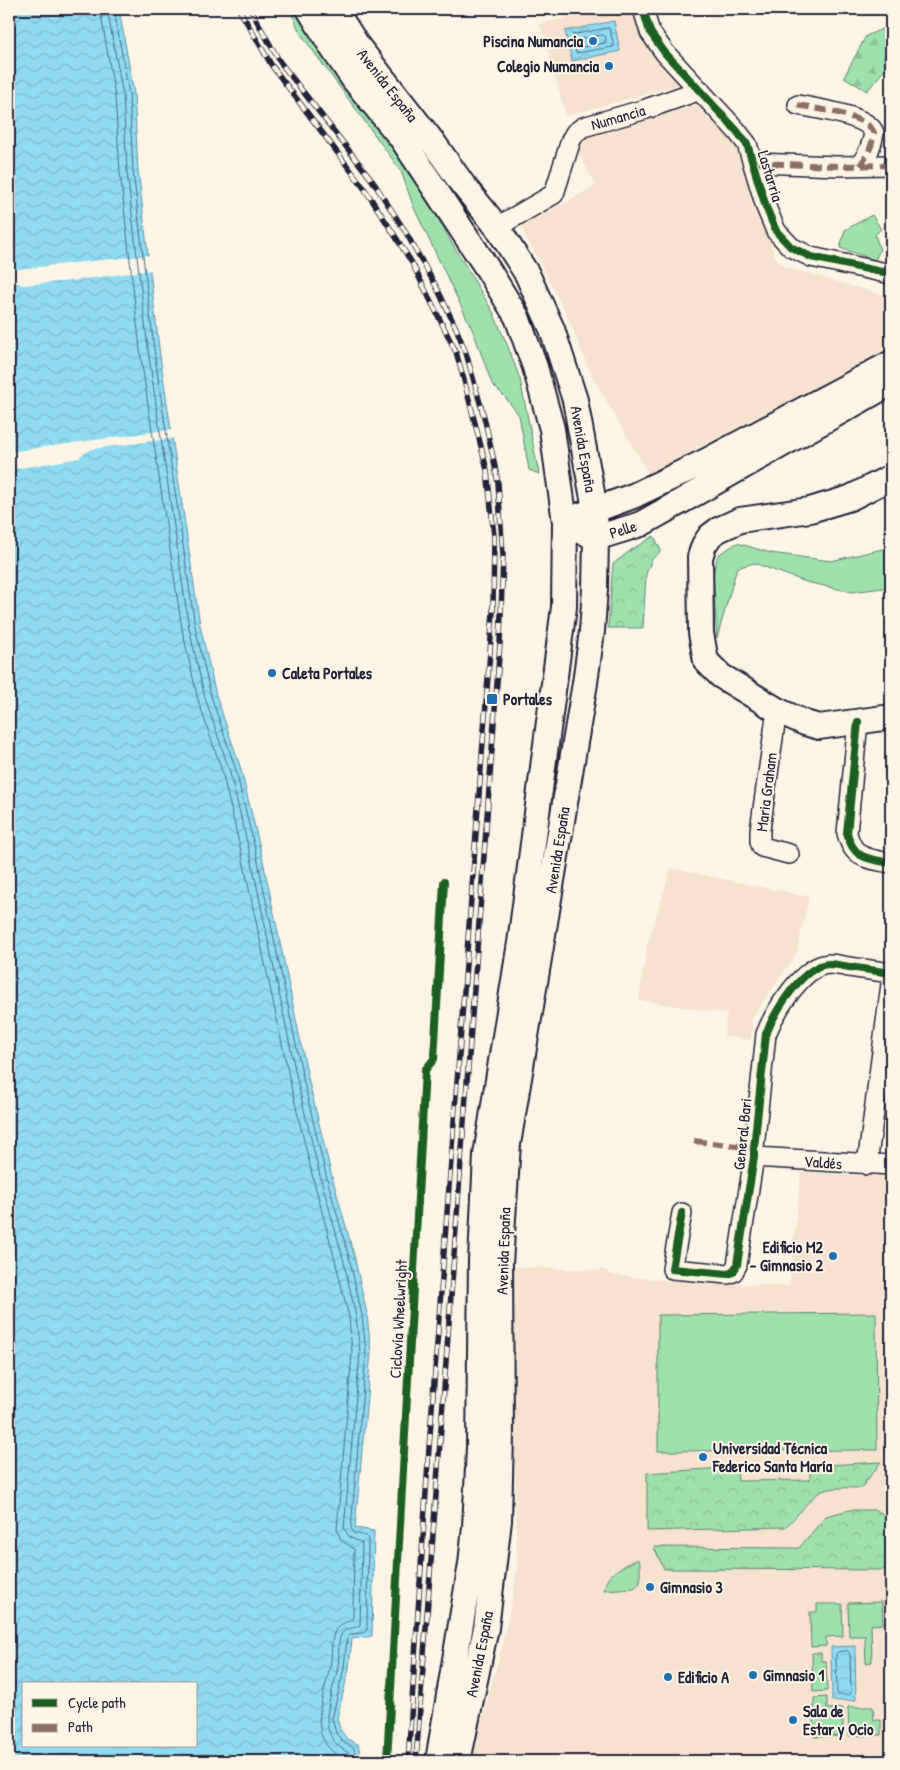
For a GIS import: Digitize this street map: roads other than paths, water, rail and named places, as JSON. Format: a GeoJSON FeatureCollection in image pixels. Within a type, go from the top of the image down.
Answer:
{"type":"FeatureCollection","features":[{"type":"Feature","properties":{"kind":"main road","name":"Avenida España"},"geometry":{"type":"LineString","coordinates":[[309,9],[332,49],[354,80],[402,139],[517,317],[535,367],[552,429],[565,522],[564,607],[520,943],[486,1155],[481,1260],[479,1448],[475,1527],[471,1564],[438,1761]]}},
{"type":"Feature","properties":{"kind":"main road","name":"Avenida España"},"geometry":{"type":"LineString","coordinates":[[334,9],[359,48],[497,227],[527,274],[552,329],[575,400],[594,510],[596,538],[592,631],[585,683],[508,1144],[500,1263],[501,1435],[498,1521],[486,1628],[458,1761]]}},
{"type":"Feature","properties":{"kind":"main road","name":"Pelle"},"geometry":{"type":"LineString","coordinates":[[565,522],[633,496],[706,461],[891,363]]}},
{"type":"Feature","properties":{"kind":"main road","name":"Pelle"},"geometry":{"type":"LineString","coordinates":[[565,522],[596,538],[649,520],[891,383]]}},
{"type":"Feature","properties":{"kind":"main road"},"geometry":{"type":"LineString","coordinates":[[891,477],[850,498],[810,510],[740,520],[718,530],[710,536],[704,545],[700,557],[701,633],[706,661],[721,676],[777,710],[805,723],[819,727],[891,717]]}},
{"type":"Feature","properties":{"kind":"street","name":"Lastarria"},"geometry":{"type":"LineString","coordinates":[[643,9],[650,32],[665,53],[747,144],[766,207],[776,231],[791,247],[811,257],[891,274]]}},
{"type":"Feature","properties":{"kind":"street","name":"Numancia"},"geometry":{"type":"LineString","coordinates":[[497,227],[554,194],[571,140],[575,133],[583,127],[700,90]]}},
{"type":"Feature","properties":{"kind":"street"},"geometry":{"type":"LineString","coordinates":[[798,105],[858,119],[869,125],[874,133],[872,142],[868,155],[860,165]]}},
{"type":"Feature","properties":{"kind":"street"},"geometry":{"type":"LineString","coordinates":[[754,164],[891,165]]}},
{"type":"Feature","properties":{"kind":"street","name":"Maria Graham"},"geometry":{"type":"LineString","coordinates":[[777,710],[760,841],[762,847],[789,854]]}},
{"type":"Feature","properties":{"kind":"street"},"geometry":{"type":"LineString","coordinates":[[858,722],[847,832],[850,844],[859,855],[891,863]]}},
{"type":"Feature","properties":{"kind":"street","name":"General Bari"},"geometry":{"type":"LineString","coordinates":[[682,1213],[672,1269],[728,1274],[733,1272],[737,1265],[754,1158],[766,1034],[771,1022],[791,991],[818,966],[830,964],[891,973]]}},
{"type":"Feature","properties":{"kind":"street"},"geometry":{"type":"LineString","coordinates":[[867,1165],[891,984]]}},
{"type":"Feature","properties":{"kind":"street","name":"Valdés"},"geometry":{"type":"LineString","coordinates":[[754,1158],[891,1165]]}},
{"type":"Feature","properties":{"kind":"water"},"geometry":{"type":"Polygon","coordinates":[[[9,9],[119,9],[134,93],[138,170],[160,356],[200,625],[216,695],[240,766],[262,856],[309,1082],[331,1173],[354,1255],[367,1314],[371,1353],[355,1528],[374,1531],[372,1636],[352,1639],[349,1669],[337,1718],[340,1729],[347,1739],[358,1744],[362,1761],[9,1761],[9,9]]]}},
{"type":"Feature","properties":{"kind":"water","name":"Piscina Numancia"},"geometry":{"type":"Polygon","coordinates":[[[614,21],[620,51],[572,61],[565,31],[614,21]]]}},
{"type":"Feature","properties":{"kind":"water"},"geometry":{"type":"Polygon","coordinates":[[[855,1646],[856,1700],[832,1701],[831,1647],[855,1646]]]}},
{"type":"Feature","properties":{"kind":"railway"},"geometry":{"type":"LineString","coordinates":[[239,9],[272,66],[364,188],[392,231],[412,263],[456,352],[487,470],[494,536],[493,612],[429,1448],[408,1761]]}},
{"type":"Feature","properties":{"kind":"railway"},"geometry":{"type":"LineString","coordinates":[[250,9],[280,62],[372,180],[405,231],[437,288],[466,353],[484,417],[498,483],[503,555],[500,643],[416,1761]]}},
{"type":"Feature","properties":{"kind":"place","name":"Piscina Numancia"},"geometry":{"type":"Point","coordinates":[593,41]}},
{"type":"Feature","properties":{"kind":"place","name":"Colegio Numancia"},"geometry":{"type":"Point","coordinates":[609,66]}},
{"type":"Feature","properties":{"kind":"place","name":"Caleta Portales"},"geometry":{"type":"Point","coordinates":[272,673]}},
{"type":"Feature","properties":{"kind":"place","name":"Portales"},"geometry":{"type":"Point","coordinates":[492,699]}},
{"type":"Feature","properties":{"kind":"place","name":"Edificio M2 - Gimnasio 2"},"geometry":{"type":"Point","coordinates":[833,1256]}},
{"type":"Feature","properties":{"kind":"place","name":"Universidad Técnica Federico Santa María"},"geometry":{"type":"Point","coordinates":[703,1457]}},
{"type":"Feature","properties":{"kind":"place","name":"Gimnasio 3"},"geometry":{"type":"Point","coordinates":[650,1587]}},
{"type":"Feature","properties":{"kind":"place","name":"Gimnasio 1"},"geometry":{"type":"Point","coordinates":[753,1675]}},
{"type":"Feature","properties":{"kind":"place","name":"Edificio A"},"geometry":{"type":"Point","coordinates":[668,1677]}},
{"type":"Feature","properties":{"kind":"place","name":"Sala de Estar y Ocio"},"geometry":{"type":"Point","coordinates":[793,1720]}}]}
